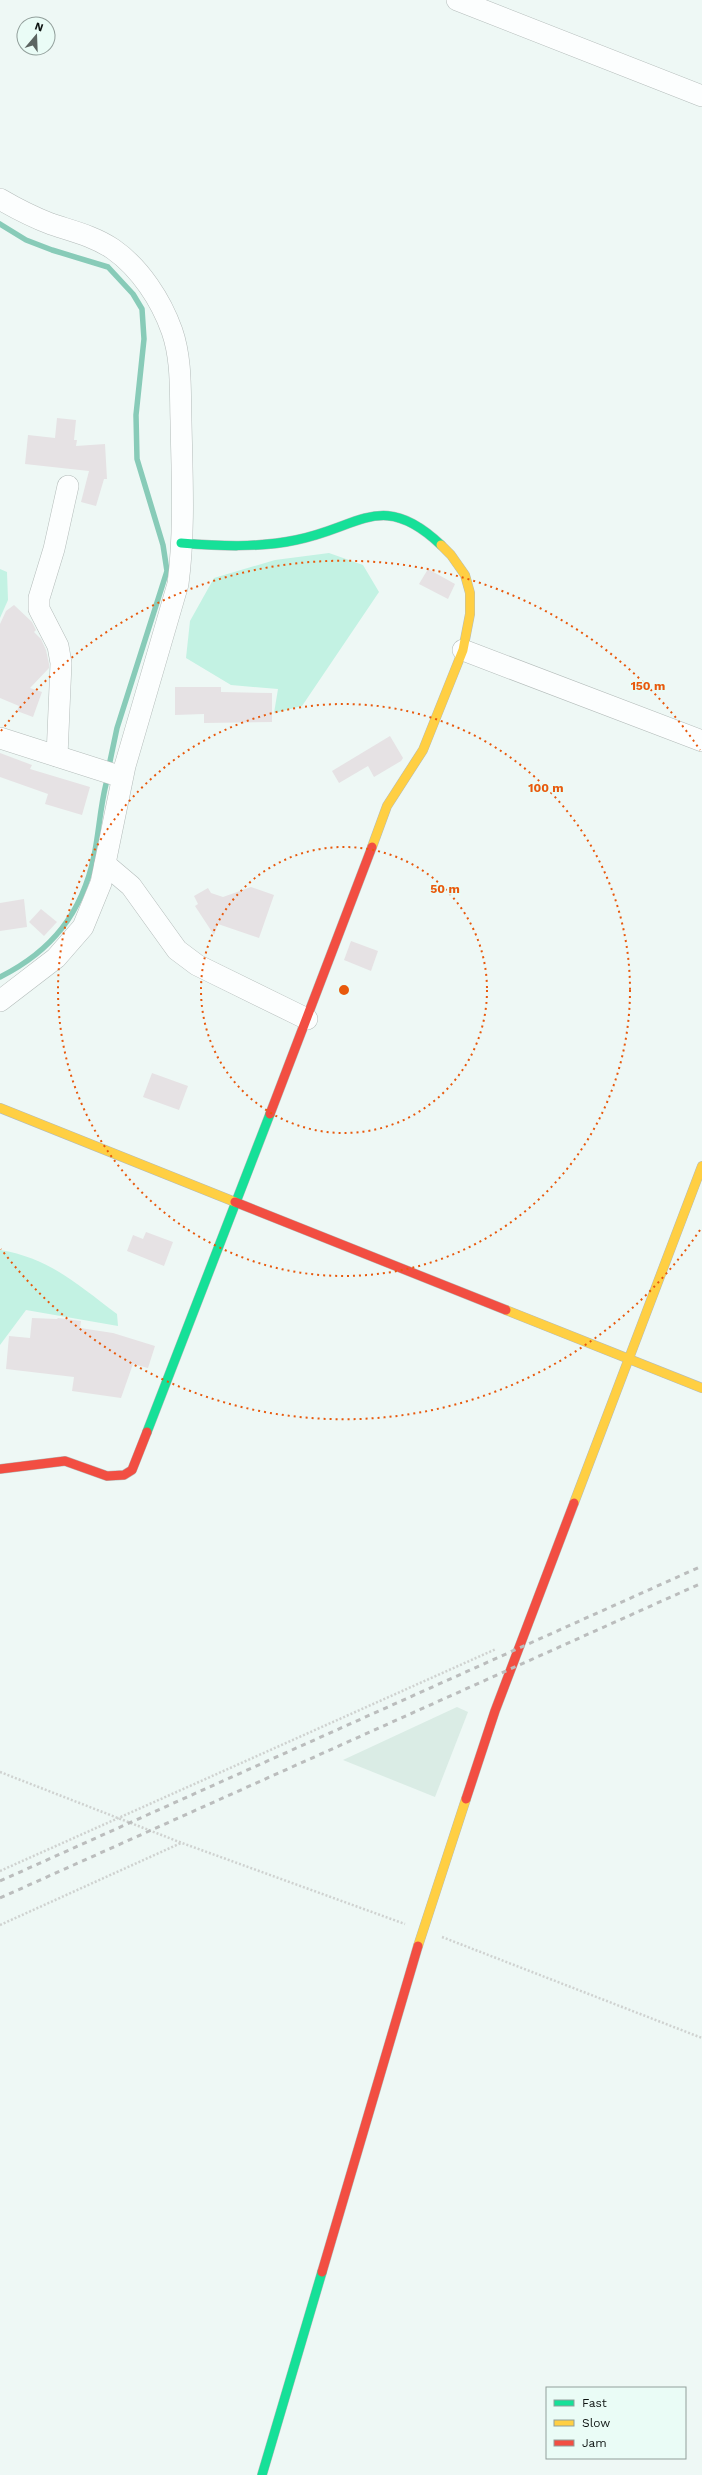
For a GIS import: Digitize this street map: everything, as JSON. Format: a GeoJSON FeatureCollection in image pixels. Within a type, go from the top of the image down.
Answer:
{"type":"FeatureCollection","features":[{"type":"Feature","properties":{"kind":"street"},"geometry":{"type":"LineString","coordinates":[[457,0],[702,96]]}},
{"type":"Feature","properties":{"kind":"street"},"geometry":{"type":"LineString","coordinates":[[0,199],[20,212],[84,234],[112,248],[130,263],[151,289],[161,306],[172,331],[179,360],[181,542],[178,584],[122,777],[101,883],[83,927],[56,958],[0,1001]]}},
{"type":"Feature","properties":{"kind":"street"},"geometry":{"type":"LineString","coordinates":[[57,756],[61,663],[58,646],[39,609],[39,598],[54,549],[68,486]]}},
{"type":"Feature","properties":{"kind":"street"},"geometry":{"type":"LineString","coordinates":[[0,1469],[65,1461],[110,1477],[127,1474],[132,1470],[234,1202],[307,1019],[387,806],[423,750],[463,650],[470,614],[470,592],[464,575],[451,555],[425,530],[404,518],[388,515],[368,517],[297,540],[261,545],[221,546],[181,542]]}},
{"type":"Feature","properties":{"kind":"street"},"geometry":{"type":"LineString","coordinates":[[463,650],[702,741]]}},
{"type":"Feature","properties":{"kind":"street"},"geometry":{"type":"LineString","coordinates":[[0,738],[122,777]]}},
{"type":"Feature","properties":{"kind":"street"},"geometry":{"type":"LineString","coordinates":[[105,864],[131,886],[177,950],[187,958],[197,965],[307,1019]]}},
{"type":"Feature","properties":{"kind":"street"},"geometry":{"type":"LineString","coordinates":[[0,1108],[702,1388]]}},
{"type":"Feature","properties":{"kind":"street"},"geometry":{"type":"LineString","coordinates":[[262,2475],[423,1930],[495,1711],[627,1359],[702,1166]]}},
{"type":"Feature","properties":{"kind":"path"},"geometry":{"type":"LineString","coordinates":[[0,1871],[504,1645]]}},
{"type":"Feature","properties":{"kind":"path"},"geometry":{"type":"LineString","coordinates":[[0,1772],[182,1843],[423,1930],[702,2038]]}},
{"type":"Feature","properties":{"kind":"path"},"geometry":{"type":"LineString","coordinates":[[0,1925],[182,1843]]}},
{"type":"Feature","properties":{"kind":"shaded area"},"geometry":{"type":"Polygon","coordinates":[[[457,1707],[468,1712],[435,1797],[343,1760],[457,1707]]]}},
{"type":"Feature","properties":{"kind":"green space"},"geometry":{"type":"Polygon","coordinates":[[[329,553],[363,565],[379,592],[302,706],[274,713],[278,689],[231,685],[186,658],[190,621],[214,578],[275,560],[329,553]]]}},
{"type":"Feature","properties":{"kind":"green space"},"geometry":{"type":"Polygon","coordinates":[[[0,569],[7,572],[8,600],[0,618],[0,569]]]}},
{"type":"Feature","properties":{"kind":"green space"},"geometry":{"type":"Polygon","coordinates":[[[0,1250],[34,1259],[63,1274],[117,1314],[118,1326],[26,1310],[0,1345],[0,1250]]]}},
{"type":"Feature","properties":{"kind":"building"},"geometry":{"type":"Polygon","coordinates":[[[57,418],[76,420],[74,440],[77,440],[76,446],[105,444],[107,479],[104,479],[96,506],[81,502],[89,471],[25,464],[28,435],[55,438],[57,418]]]}},
{"type":"Feature","properties":{"kind":"building"},"geometry":{"type":"Polygon","coordinates":[[[428,569],[455,584],[448,599],[419,584],[428,569]]]}},
{"type":"Feature","properties":{"kind":"building"},"geometry":{"type":"Polygon","coordinates":[[[14,605],[32,622],[36,630],[34,632],[41,639],[46,650],[49,664],[49,668],[30,688],[42,692],[33,717],[17,711],[19,706],[0,698],[0,624],[6,611],[14,605]]]}},
{"type":"Feature","properties":{"kind":"building"},"geometry":{"type":"Polygon","coordinates":[[[175,687],[221,687],[221,692],[272,693],[272,722],[204,723],[204,714],[175,715],[175,687]]]}},
{"type":"Feature","properties":{"kind":"building"},"geometry":{"type":"Polygon","coordinates":[[[390,736],[403,758],[401,761],[374,777],[368,766],[339,783],[332,771],[390,736]]]}},
{"type":"Feature","properties":{"kind":"building"},"geometry":{"type":"Polygon","coordinates":[[[0,753],[32,765],[30,769],[90,787],[82,815],[45,804],[48,794],[0,777],[0,753]]]}},
{"type":"Feature","properties":{"kind":"building"},"geometry":{"type":"Polygon","coordinates":[[[251,887],[274,895],[259,938],[218,924],[214,935],[195,906],[198,904],[194,896],[208,888],[211,893],[223,897],[251,887]]]}},
{"type":"Feature","properties":{"kind":"building"},"geometry":{"type":"Polygon","coordinates":[[[24,899],[27,927],[0,931],[0,903],[24,899]]]}},
{"type":"Feature","properties":{"kind":"building"},"geometry":{"type":"Polygon","coordinates":[[[41,909],[57,922],[44,936],[29,922],[41,909]]]}},
{"type":"Feature","properties":{"kind":"building"},"geometry":{"type":"Polygon","coordinates":[[[351,941],[378,951],[371,971],[344,960],[351,941]]]}},
{"type":"Feature","properties":{"kind":"building"},"geometry":{"type":"Polygon","coordinates":[[[152,1073],[188,1086],[179,1110],[143,1097],[152,1073]]]}},
{"type":"Feature","properties":{"kind":"building"},"geometry":{"type":"Polygon","coordinates":[[[146,1232],[173,1242],[164,1266],[127,1251],[133,1235],[143,1239],[146,1232]]]}},
{"type":"Feature","properties":{"kind":"building"},"geometry":{"type":"Polygon","coordinates":[[[32,1318],[58,1318],[81,1321],[80,1328],[113,1333],[155,1346],[148,1368],[133,1364],[121,1398],[72,1391],[74,1377],[6,1369],[9,1336],[30,1338],[32,1318]]]}},
{"type":"Feature","properties":{"kind":"waterway"},"geometry":{"type":"LineString","coordinates":[[0,224],[26,240],[52,250],[108,267],[133,294],[142,309],[144,339],[136,415],[137,459],[163,545],[167,571],[117,728],[109,766]]}},
{"type":"Feature","properties":{"kind":"waterway"},"geometry":{"type":"LineString","coordinates":[[0,977],[35,955],[62,928],[73,912],[82,895],[89,876],[94,856],[106,784]]}},
{"type":"Feature","properties":{"kind":"railway"},"geometry":{"type":"LineString","coordinates":[[0,1881],[702,1566]]}},
{"type":"Feature","properties":{"kind":"railway"},"geometry":{"type":"LineString","coordinates":[[0,1898],[702,1583]]}},
{"type":"Feature","properties":{"kind":"traffic: fast"},"geometry":{"type":"LineString","coordinates":[[181,543],[238,546],[282,543],[318,534],[370,517],[386,516],[402,519],[420,528],[441,545]]}},
{"type":"Feature","properties":{"kind":"traffic: fast"},"geometry":{"type":"LineString","coordinates":[[147,1432],[270,1114]]}},
{"type":"Feature","properties":{"kind":"traffic: fast"},"geometry":{"type":"LineString","coordinates":[[262,2475],[322,2272]]}},
{"type":"Feature","properties":{"kind":"traffic: slow"},"geometry":{"type":"LineString","coordinates":[[372,847],[387,806],[423,750],[463,650],[470,614],[470,593],[465,575],[451,555],[441,545]]}},
{"type":"Feature","properties":{"kind":"traffic: slow"},"geometry":{"type":"LineString","coordinates":[[0,1108],[235,1202]]}},
{"type":"Feature","properties":{"kind":"traffic: slow"},"geometry":{"type":"LineString","coordinates":[[574,1503],[702,1166]]}},
{"type":"Feature","properties":{"kind":"traffic: slow"},"geometry":{"type":"LineString","coordinates":[[506,1310],[702,1388]]}},
{"type":"Feature","properties":{"kind":"traffic: slow"},"geometry":{"type":"LineString","coordinates":[[418,1946],[466,1799]]}},
{"type":"Feature","properties":{"kind":"traffic: jam"},"geometry":{"type":"LineString","coordinates":[[270,1114],[372,847]]}},
{"type":"Feature","properties":{"kind":"traffic: jam"},"geometry":{"type":"LineString","coordinates":[[235,1202],[506,1310]]}},
{"type":"Feature","properties":{"kind":"traffic: jam"},"geometry":{"type":"LineString","coordinates":[[0,1469],[65,1461],[107,1476],[124,1475],[132,1470],[147,1432]]}},
{"type":"Feature","properties":{"kind":"traffic: jam"},"geometry":{"type":"LineString","coordinates":[[466,1799],[495,1711],[574,1503]]}},
{"type":"Feature","properties":{"kind":"traffic: jam"},"geometry":{"type":"LineString","coordinates":[[322,2272],[418,1946]]}}]}
